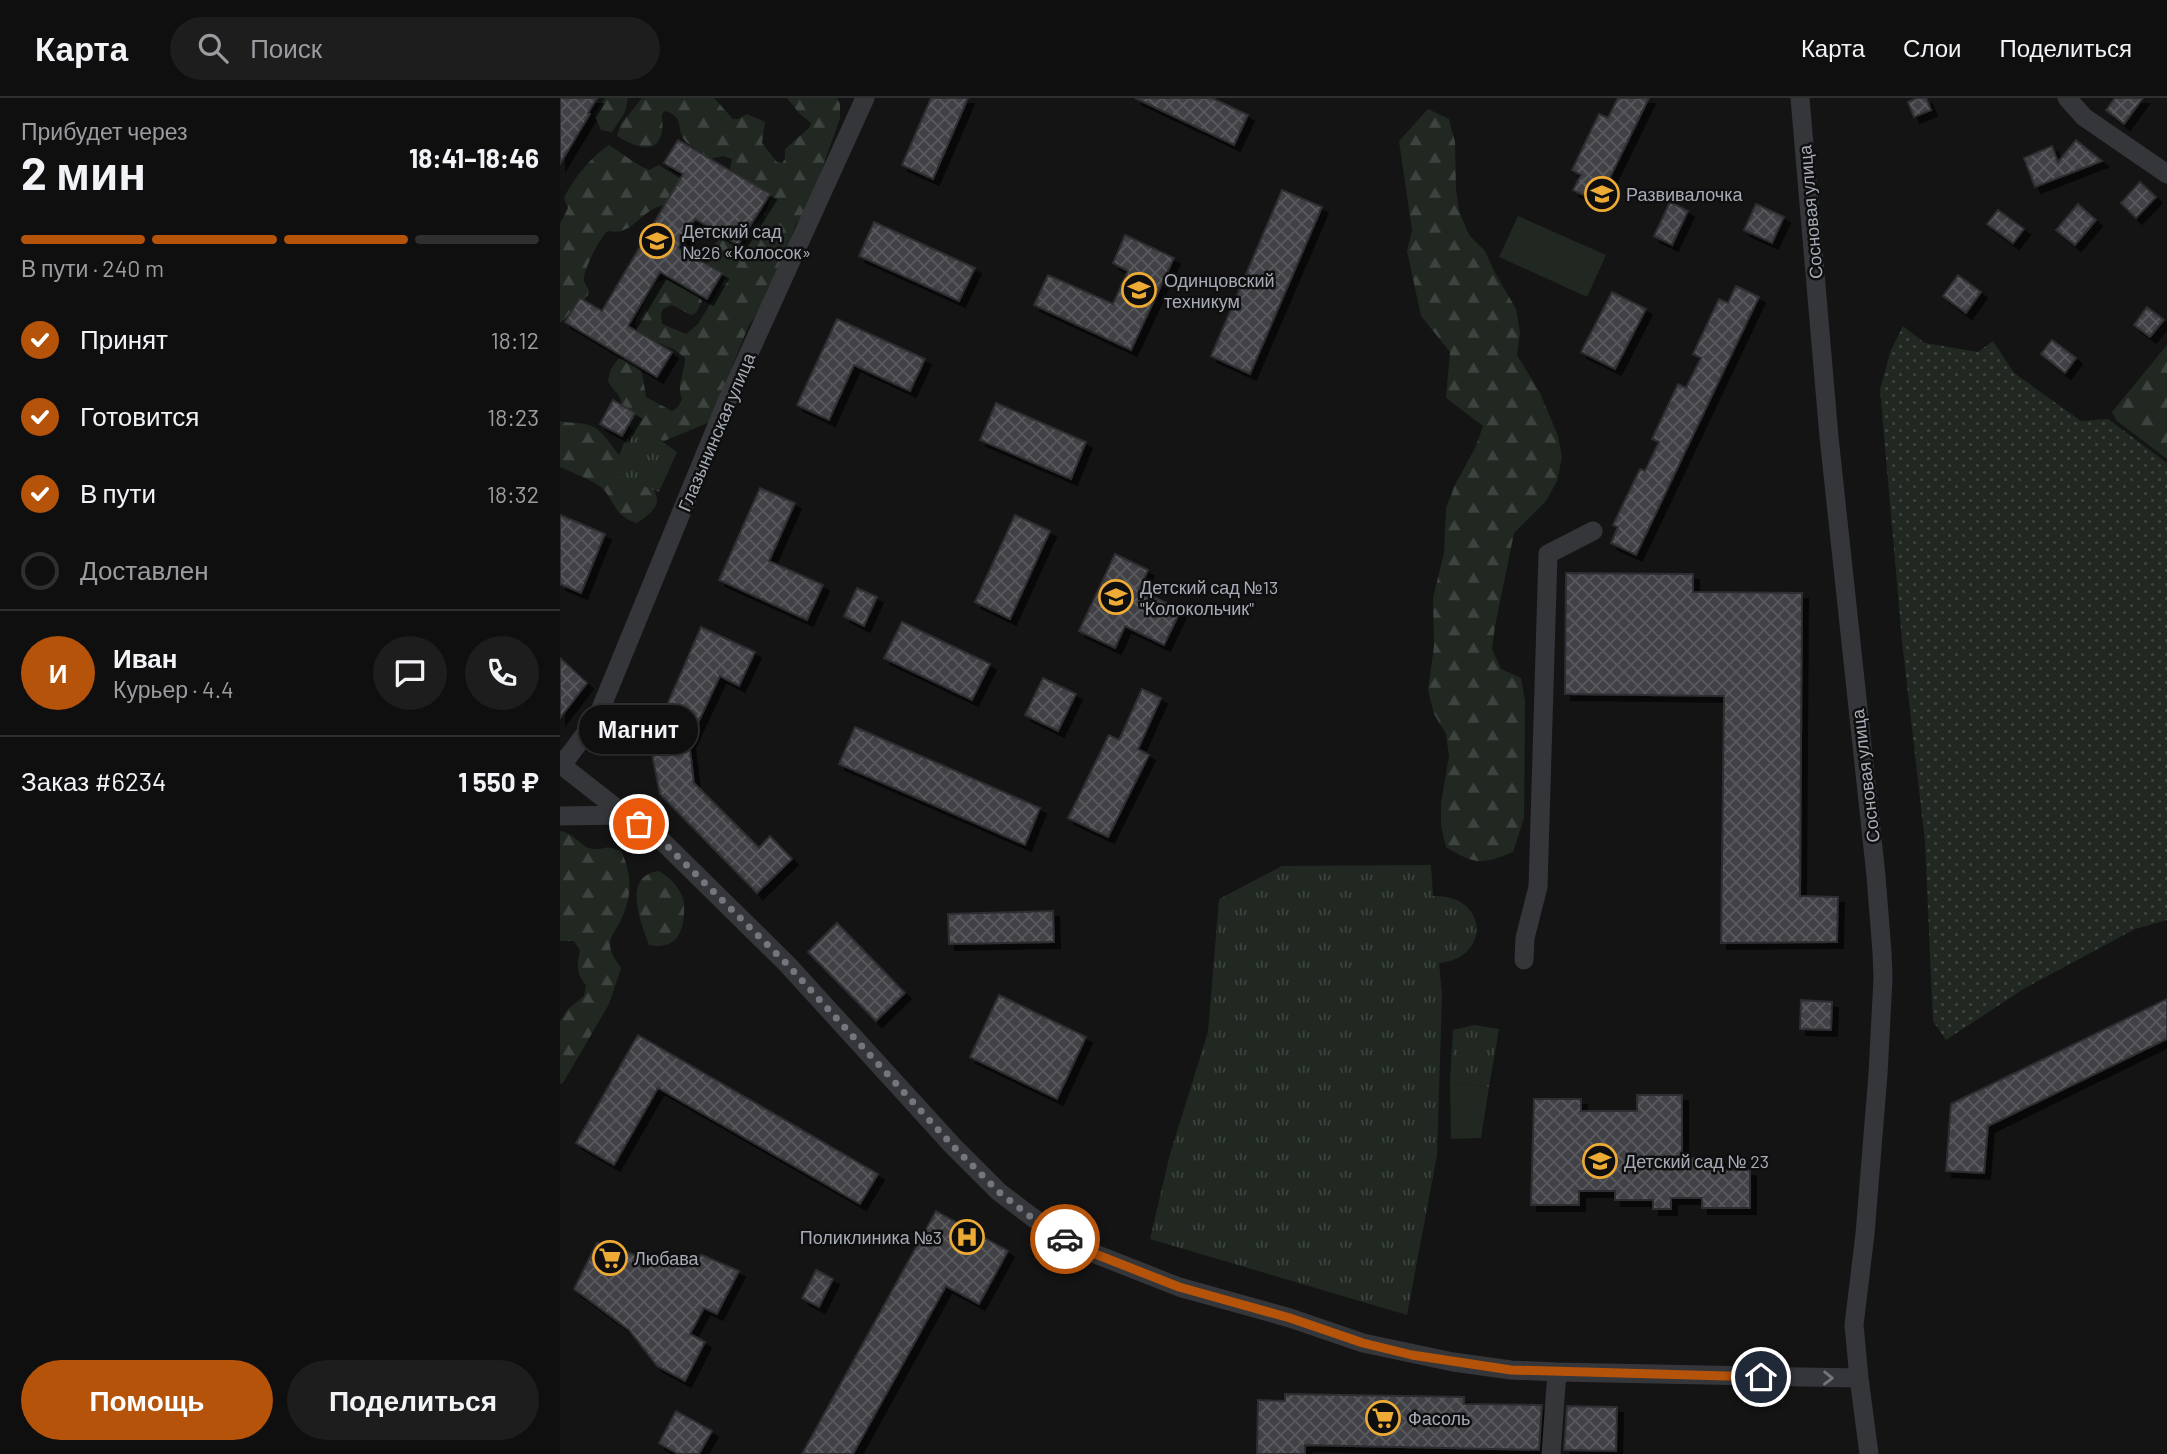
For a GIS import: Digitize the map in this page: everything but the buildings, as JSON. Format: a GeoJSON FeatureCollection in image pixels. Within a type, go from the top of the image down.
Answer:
{"type":"FeatureCollection","features":[{"type":"Feature","properties":{"kind":"street","name":"Глазынинская улица"},"geometry":{"type":"LineString","coordinates":[[560,762],[568,757],[597,718],[725,406],[865,98]]}},
{"type":"Feature","properties":{"kind":"street","name":"Сосновая улица"},"geometry":{"type":"LineString","coordinates":[[1800,98],[1829,437],[1876,876],[1884,978],[1878,1074],[1854,1325],[1858,1378],[1869,1454]]}},
{"type":"Feature","properties":{"kind":"street"},"geometry":{"type":"LineString","coordinates":[[2067,98],[2084,117],[2167,174]]}},
{"type":"Feature","properties":{"kind":"street"},"geometry":{"type":"LineString","coordinates":[[1524,960],[1525,938],[1538,887],[1548,554],[1593,531]]}},
{"type":"Feature","properties":{"kind":"street"},"geometry":{"type":"LineString","coordinates":[[560,762],[625,815],[656,835],[787,964],[953,1146],[999,1192],[1075,1246],[1179,1287],[1290,1318],[1375,1346],[1453,1362],[1511,1370],[1557,1372],[1858,1378]]}},
{"type":"Feature","properties":{"kind":"street"},"geometry":{"type":"LineString","coordinates":[[560,816],[625,815]]}},
{"type":"Feature","properties":{"kind":"street"},"geometry":{"type":"LineString","coordinates":[[1551,1454],[1557,1372]]}},
{"type":"Feature","properties":{"kind":"green space"},"geometry":{"type":"Polygon","coordinates":[[[605,98],[628,98],[625,112],[612,132],[601,130],[594,115],[605,98]]]}},
{"type":"Feature","properties":{"kind":"green space"},"geometry":{"type":"Polygon","coordinates":[[[642,98],[714,98],[733,119],[747,114],[765,122],[762,143],[777,162],[782,163],[785,149],[809,128],[811,123],[787,98],[837,98],[840,104],[840,118],[807,212],[796,224],[772,290],[748,327],[710,422],[664,441],[632,430],[619,413],[620,398],[608,380],[611,369],[618,359],[633,362],[641,370],[646,397],[672,411],[678,407],[682,399],[680,389],[685,358],[675,350],[635,332],[636,320],[653,286],[666,279],[697,295],[702,301],[696,313],[691,315],[672,305],[663,309],[662,324],[686,334],[698,324],[726,278],[707,263],[712,247],[722,236],[742,248],[749,239],[750,226],[765,213],[770,194],[730,169],[732,159],[723,156],[710,159],[686,142],[676,117],[665,111],[662,114],[660,139],[650,147],[630,143],[617,136],[621,124],[642,98]]]}},
{"type":"Feature","properties":{"kind":"green space"},"geometry":{"type":"Polygon","coordinates":[[[1428,109],[1449,119],[1455,142],[1459,211],[1469,235],[1485,251],[1516,309],[1520,333],[1517,355],[1540,393],[1558,436],[1562,457],[1557,481],[1546,501],[1514,533],[1495,626],[1492,649],[1501,669],[1521,678],[1525,701],[1524,818],[1513,852],[1486,861],[1472,860],[1446,847],[1441,825],[1441,803],[1449,756],[1446,734],[1434,714],[1428,690],[1434,646],[1433,598],[1444,553],[1446,508],[1483,426],[1446,398],[1450,352],[1421,316],[1407,251],[1412,230],[1399,141],[1428,109]]]}},
{"type":"Feature","properties":{"kind":"green space"},"geometry":{"type":"Polygon","coordinates":[[[609,145],[644,168],[649,170],[659,165],[681,179],[671,204],[652,210],[625,230],[608,231],[605,234],[584,276],[588,295],[560,323],[560,224],[568,208],[564,198],[583,169],[609,145]]]}},
{"type":"Feature","properties":{"kind":"green space"},"geometry":{"type":"Polygon","coordinates":[[[1518,216],[1606,255],[1587,297],[1499,257],[1518,216]]]}},
{"type":"Feature","properties":{"kind":"green space"},"geometry":{"type":"Polygon","coordinates":[[[1903,326],[1925,343],[1978,352],[1993,341],[2014,373],[2081,421],[2108,419],[2167,463],[2167,920],[2135,929],[2025,988],[1946,1040],[1933,1021],[1925,842],[1902,641],[1880,389],[1891,350],[1903,326]]]}},
{"type":"Feature","properties":{"kind":"green space"},"geometry":{"type":"Polygon","coordinates":[[[2167,345],[2167,459],[2117,421],[2112,412],[2167,345]]]}},
{"type":"Feature","properties":{"kind":"green space"},"geometry":{"type":"Polygon","coordinates":[[[560,421],[597,429],[622,459],[654,490],[657,503],[653,510],[636,523],[629,520],[620,514],[602,488],[560,467],[560,421]]]}},
{"type":"Feature","properties":{"kind":"green space"},"geometry":{"type":"Polygon","coordinates":[[[638,424],[677,452],[659,492],[613,474],[623,445],[638,424]]]}},
{"type":"Feature","properties":{"kind":"green space"},"geometry":{"type":"Polygon","coordinates":[[[560,831],[566,832],[589,848],[621,851],[628,869],[630,886],[624,913],[610,942],[612,953],[621,968],[609,1004],[560,1084],[560,1021],[568,1009],[584,996],[586,985],[578,969],[580,950],[574,941],[560,941],[560,831]]]}},
{"type":"Feature","properties":{"kind":"green space"},"geometry":{"type":"Polygon","coordinates":[[[1431,865],[1433,896],[1451,898],[1465,905],[1473,915],[1477,927],[1475,940],[1468,951],[1456,959],[1439,963],[1442,994],[1437,1155],[1407,1315],[1150,1239],[1170,1154],[1208,1032],[1219,899],[1282,866],[1431,865]]]}},
{"type":"Feature","properties":{"kind":"green space"},"geometry":{"type":"Polygon","coordinates":[[[659,871],[675,885],[683,898],[684,906],[682,928],[676,939],[658,946],[649,945],[639,913],[637,891],[640,882],[647,875],[659,871]]]}},
{"type":"Feature","properties":{"kind":"green space"},"geometry":{"type":"Polygon","coordinates":[[[1474,1025],[1499,1029],[1489,1087],[1450,1083],[1453,1030],[1474,1025]]]}},
{"type":"Feature","properties":{"kind":"green space"},"geometry":{"type":"Polygon","coordinates":[[[1450,1083],[1489,1087],[1481,1138],[1451,1139],[1450,1083]]]}},
{"type":"Feature","properties":{"kind":"way so far"},"geometry":{"type":"LineString","coordinates":[[639,824],[656,835],[787,964],[953,1146],[999,1192],[1065,1239]]}},
{"type":"Feature","properties":{"kind":"place","name":"Развивалочка"},"geometry":{"type":"Point","coordinates":[1602,194]}},
{"type":"Feature","properties":{"kind":"place","name":"Детский сад №26 «Колосок»"},"geometry":{"type":"Point","coordinates":[657,241]}},
{"type":"Feature","properties":{"kind":"place","name":"Одинцовский техникум"},"geometry":{"type":"Point","coordinates":[1139,290]}},
{"type":"Feature","properties":{"kind":"place","name":"Детский сад №13 \"Колокольчик\""},"geometry":{"type":"Point","coordinates":[1116,597]}},
{"type":"Feature","properties":{"kind":"place","name":"Магнит"},"geometry":{"type":"Point","coordinates":[639,824]}},
{"type":"Feature","properties":{"kind":"place","name":"Детский сад № 23"},"geometry":{"type":"Point","coordinates":[1600,1161]}},
{"type":"Feature","properties":{"kind":"place","name":"Поликлиника №3"},"geometry":{"type":"Point","coordinates":[967,1237]}},
{"type":"Feature","properties":{"kind":"place","name":"Любава"},"geometry":{"type":"Point","coordinates":[610,1258]}},
{"type":"Feature","properties":{"kind":"place","name":"Фасоль"},"geometry":{"type":"Point","coordinates":[1383,1418]}},
{"type":"Feature","properties":{"kind":"route"},"geometry":{"type":"LineString","coordinates":[[1065,1239],[1075,1246],[1179,1287],[1290,1318],[1363,1343],[1412,1355],[1511,1370],[1761,1377]]}}]}
